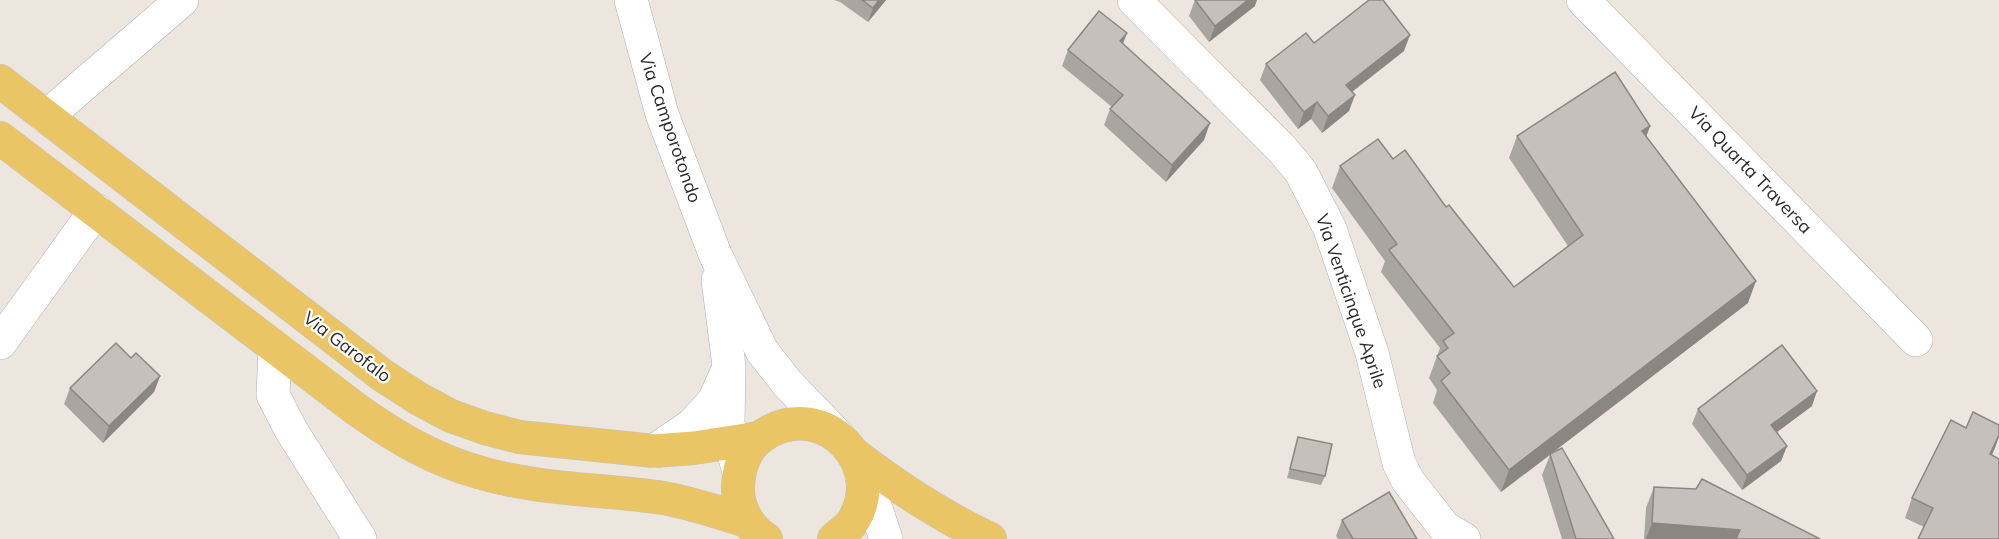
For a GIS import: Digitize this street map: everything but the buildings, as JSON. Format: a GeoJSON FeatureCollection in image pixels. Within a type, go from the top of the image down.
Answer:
{"type":"FeatureCollection","features":[{"type":"Feature","properties":{"kind":"main road","name":"Via Garofalo"},"geometry":{"type":"LineString","coordinates":[[0,81],[382,375],[451,416],[519,437],[654,451],[694,448],[742,450],[777,427],[798,422],[819,426],[851,456],[962,526],[990,539]]}},
{"type":"Feature","properties":{"kind":"main road"},"geometry":{"type":"LineString","coordinates":[[0,138],[275,348],[396,437],[434,457],[477,472],[520,482],[665,498],[699,506],[757,530]]}},
{"type":"Feature","properties":{"kind":"main road"},"geometry":{"type":"LineString","coordinates":[[742,450],[737,497],[757,530]]}},
{"type":"Feature","properties":{"kind":"main road"},"geometry":{"type":"LineString","coordinates":[[834,539],[850,524],[861,502],[851,456]]}},
{"type":"Feature","properties":{"kind":"street"},"geometry":{"type":"LineString","coordinates":[[46,117],[182,0]]}},
{"type":"Feature","properties":{"kind":"street","name":"Via Camporotondo"},"geometry":{"type":"LineString","coordinates":[[631,0],[662,114],[715,254]]}},
{"type":"Feature","properties":{"kind":"street","name":"Via Venticinque Aprile"},"geometry":{"type":"LineString","coordinates":[[1134,0],[1282,149],[1301,172],[1330,229],[1372,353],[1399,463],[1408,481],[1445,528],[1464,539]]}},
{"type":"Feature","properties":{"kind":"street","name":"Via Quarta Traversa"},"geometry":{"type":"LineString","coordinates":[[1583,0],[1916,340]]}},
{"type":"Feature","properties":{"kind":"street"},"geometry":{"type":"LineString","coordinates":[[0,343],[96,210]]}},
{"type":"Feature","properties":{"kind":"street"},"geometry":{"type":"LineString","coordinates":[[715,254],[729,366],[728,422],[742,450]]}},
{"type":"Feature","properties":{"kind":"street"},"geometry":{"type":"LineString","coordinates":[[715,254],[762,351],[851,456],[872,497],[886,539]]}},
{"type":"Feature","properties":{"kind":"street"},"geometry":{"type":"LineString","coordinates":[[275,348],[273,395],[291,430],[360,539]]}},
{"type":"Feature","properties":{"kind":"street"},"geometry":{"type":"LineString","coordinates":[[654,451],[692,425],[714,401],[729,366]]}}]}
